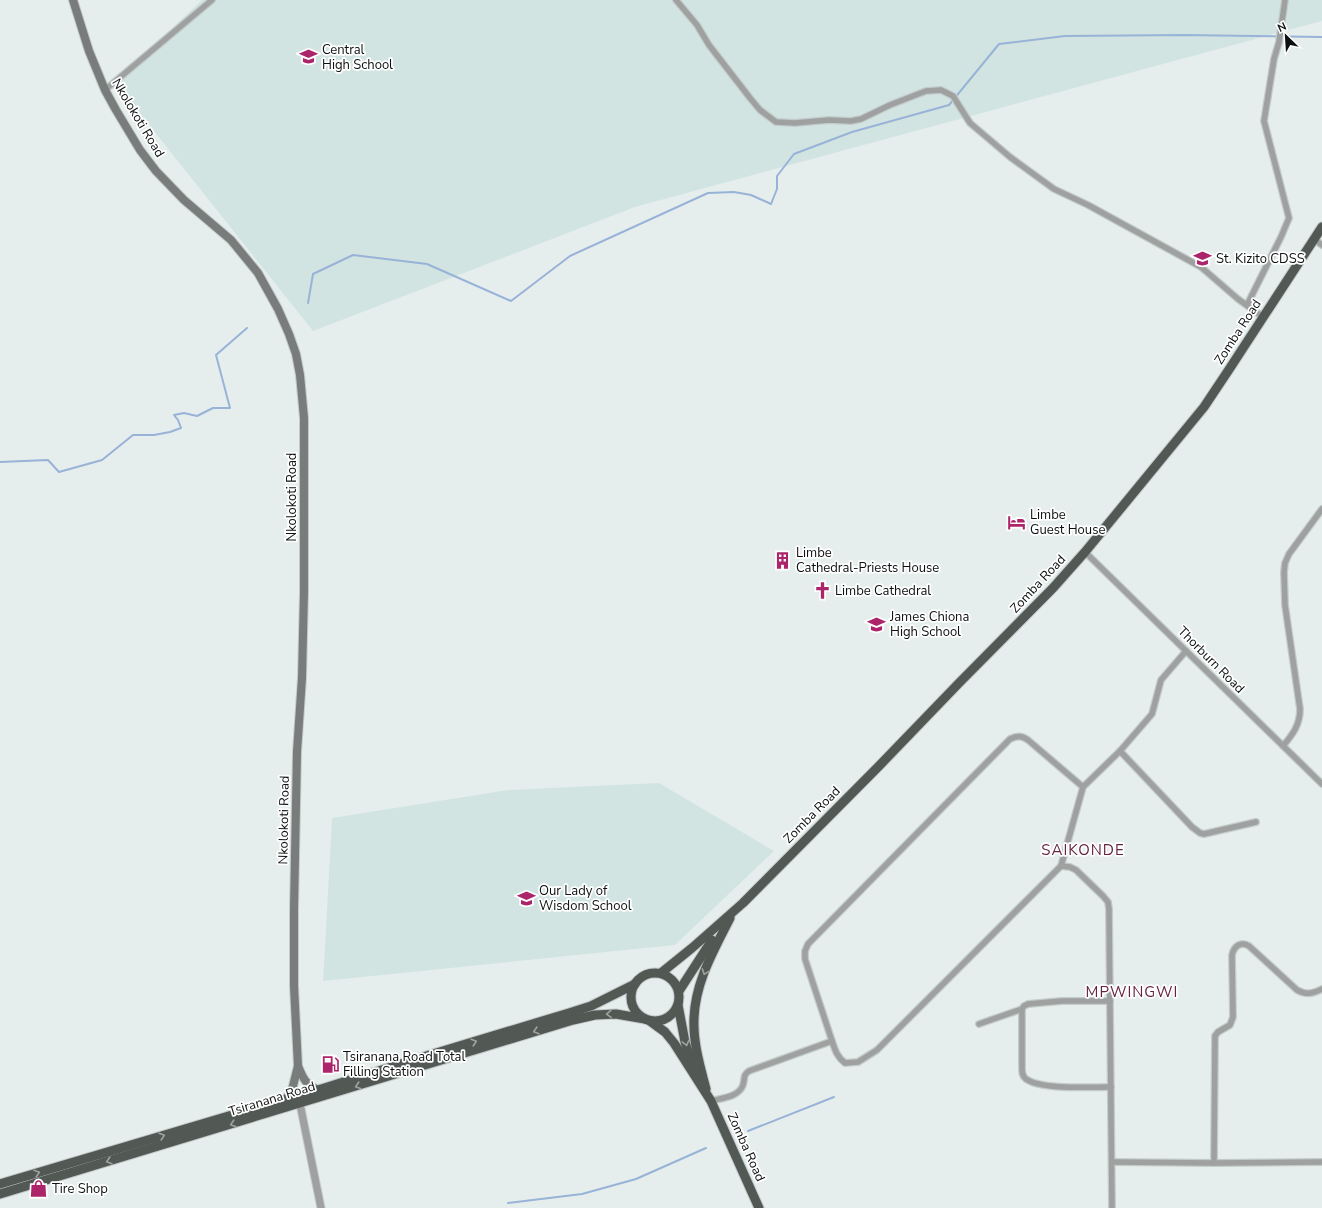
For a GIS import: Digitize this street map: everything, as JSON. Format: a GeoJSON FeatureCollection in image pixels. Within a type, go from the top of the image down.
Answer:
{"type":"FeatureCollection","features":[{"type":"Feature","properties":{"kind":"highway","name":"Zomba Road"},"geometry":{"type":"LineString","coordinates":[[661,973],[734,912],[1022,621],[1085,552],[1204,406],[1322,227]]}},
{"type":"Feature","properties":{"kind":"highway"},"geometry":{"type":"LineString","coordinates":[[710,1098],[697,1055],[694,1019],[698,990],[712,952],[734,912]]}},
{"type":"Feature","properties":{"kind":"highway","name":"Zomba Road"},"geometry":{"type":"LineString","coordinates":[[679,991],[726,919]]}},
{"type":"Feature","properties":{"kind":"highway"},"geometry":{"type":"LineString","coordinates":[[647,1020],[656,1022],[667,1019],[672,1015],[680,1000],[679,991],[675,983],[671,978],[661,973],[644,976],[635,984],[632,989],[631,1001],[636,1012],[647,1020],[665,1032],[674,1043],[710,1098]]}},
{"type":"Feature","properties":{"kind":"highway","name":"Tsiranana Road"},"geometry":{"type":"LineString","coordinates":[[0,1184],[318,1090],[591,1006],[635,984]]}},
{"type":"Feature","properties":{"kind":"highway"},"geometry":{"type":"LineString","coordinates":[[678,1005],[685,1042],[697,1080]]}},
{"type":"Feature","properties":{"kind":"highway","name":"Tsiranana Road"},"geometry":{"type":"LineString","coordinates":[[0,1194],[573,1020],[595,1015],[616,1014],[647,1020]]}},
{"type":"Feature","properties":{"kind":"highway","name":"Zomba Road"},"geometry":{"type":"LineString","coordinates":[[710,1098],[759,1208]]}},
{"type":"Feature","properties":{"kind":"main road","name":"Nkolokoti Road"},"geometry":{"type":"LineString","coordinates":[[73,0],[83,33],[105,90],[140,150],[156,171],[184,200],[231,240],[258,273],[278,309],[289,334],[296,354],[300,374],[304,418],[304,569],[302,678],[297,752],[294,924],[294,986],[298,1066],[292,1090],[286,1099]]}},
{"type":"Feature","properties":{"kind":"main road","name":"Nkolokoti Road"},"geometry":{"type":"LineString","coordinates":[[298,1066],[309,1086],[318,1090]]}},
{"type":"Feature","properties":{"kind":"street"},"geometry":{"type":"LineString","coordinates":[[105,90],[212,0]]}},
{"type":"Feature","properties":{"kind":"street"},"geometry":{"type":"LineString","coordinates":[[676,0],[697,25],[709,45],[755,104],[760,110],[776,122],[795,123],[828,120],[851,121],[861,119],[890,105],[926,91],[941,90],[954,96],[970,123],[1010,157],[1054,189],[1088,205],[1201,266],[1263,317]]}},
{"type":"Feature","properties":{"kind":"street"},"geometry":{"type":"LineString","coordinates":[[1247,305],[1289,218],[1264,121],[1274,59],[1279,42],[1285,0]]}},
{"type":"Feature","properties":{"kind":"street"},"geometry":{"type":"LineString","coordinates":[[1314,239],[1322,245]]}},
{"type":"Feature","properties":{"kind":"street"},"geometry":{"type":"LineString","coordinates":[[1283,746],[1294,732],[1298,724],[1300,709],[1285,605],[1285,563],[1294,546],[1322,509]]}},
{"type":"Feature","properties":{"kind":"street","name":"Thorburn Road"},"geometry":{"type":"LineString","coordinates":[[1085,552],[1322,784]]}},
{"type":"Feature","properties":{"kind":"street"},"geometry":{"type":"LineString","coordinates":[[1084,787],[1023,736],[1017,736],[1010,739],[806,947],[805,958],[832,1041],[837,1055],[845,1063],[858,1062],[877,1050],[1061,866],[1084,787],[1120,751],[1152,714],[1161,680],[1186,651]]}},
{"type":"Feature","properties":{"kind":"street"},"geometry":{"type":"LineString","coordinates":[[1120,751],[1192,827],[1200,833],[1204,834],[1256,822]]}},
{"type":"Feature","properties":{"kind":"street"},"geometry":{"type":"LineString","coordinates":[[1061,866],[1073,868],[1108,902],[1112,1208]]}},
{"type":"Feature","properties":{"kind":"street"},"geometry":{"type":"LineString","coordinates":[[1214,1163],[1215,1036],[1218,1032],[1230,1025],[1233,1017],[1233,950],[1241,944],[1246,944],[1297,990],[1303,993],[1313,993],[1322,989]]}},
{"type":"Feature","properties":{"kind":"street"},"geometry":{"type":"LineString","coordinates":[[979,1024],[1022,1009],[1028,1004],[1062,1001],[1110,1001]]}},
{"type":"Feature","properties":{"kind":"street"},"geometry":{"type":"LineString","coordinates":[[1022,1009],[1022,1075],[1026,1079],[1056,1086],[1111,1087]]}},
{"type":"Feature","properties":{"kind":"street"},"geometry":{"type":"LineString","coordinates":[[710,1098],[728,1097],[737,1092],[742,1087],[745,1074],[749,1071],[832,1041]]}},
{"type":"Feature","properties":{"kind":"street"},"geometry":{"type":"LineString","coordinates":[[300,1104],[321,1208]]}},
{"type":"Feature","properties":{"kind":"street"},"geometry":{"type":"LineString","coordinates":[[1112,1162],[1322,1162]]}},
{"type":"Feature","properties":{"kind":"shaded area"},"geometry":{"type":"Polygon","coordinates":[[[202,0],[1322,0],[1322,21],[635,207],[313,331],[115,82],[202,0]]]}},
{"type":"Feature","properties":{"kind":"shaded area","name":"Our Lady of Wisdom School"},"geometry":{"type":"Polygon","coordinates":[[[659,783],[774,851],[675,945],[323,981],[332,818],[508,790],[659,783]]]}},
{"type":"Feature","properties":{"kind":"waterway"},"geometry":{"type":"LineString","coordinates":[[308,303],[313,274],[353,255],[427,264],[511,301],[570,256],[708,193],[734,192],[751,195],[771,204],[777,189],[777,176],[794,154],[852,132],[949,105],[999,44],[1065,36],[1184,35],[1322,37]]}},
{"type":"Feature","properties":{"kind":"waterway"},"geometry":{"type":"LineString","coordinates":[[0,462],[48,460],[59,472],[102,460],[133,435],[154,435],[181,428],[174,415],[184,413],[197,416],[213,408],[230,408],[216,355],[247,328]]}},
{"type":"Feature","properties":{"kind":"waterway"},"geometry":{"type":"LineString","coordinates":[[748,1131],[834,1097]]}},
{"type":"Feature","properties":{"kind":"waterway"},"geometry":{"type":"LineString","coordinates":[[508,1203],[582,1194],[636,1179],[706,1148]]}},
{"type":"Feature","properties":{"kind":"place","name":"Central High School"},"geometry":{"type":"Point","coordinates":[309,57]}},
{"type":"Feature","properties":{"kind":"place","name":"St. Kizito CDSS"},"geometry":{"type":"Point","coordinates":[1203,259]}},
{"type":"Feature","properties":{"kind":"place","name":"Limbe Guest House"},"geometry":{"type":"Point","coordinates":[1017,522]}},
{"type":"Feature","properties":{"kind":"place","name":"Limbe Cathedral-Priests House"},"geometry":{"type":"Point","coordinates":[783,560]}},
{"type":"Feature","properties":{"kind":"place","name":"Limbe Cathedral"},"geometry":{"type":"Point","coordinates":[822,591]}},
{"type":"Feature","properties":{"kind":"place","name":"James Chiona High School"},"geometry":{"type":"Point","coordinates":[877,624]}},
{"type":"Feature","properties":{"kind":"place","name":"Our Lady of Wisdom School"},"geometry":{"type":"Point","coordinates":[526,898]}},
{"type":"Feature","properties":{"kind":"place","name":"Tsiranana Road Total Filling Station"},"geometry":{"type":"Point","coordinates":[330,1064]}},
{"type":"Feature","properties":{"kind":"place","name":"Tire Shop"},"geometry":{"type":"Point","coordinates":[39,1189]}},
{"type":"Feature","properties":{"kind":"district","name":"SAIKONDE"},"geometry":{"type":"Point","coordinates":[1083,850]}},
{"type":"Feature","properties":{"kind":"district","name":"MPWINGWI"},"geometry":{"type":"Point","coordinates":[1132,992]}}]}
